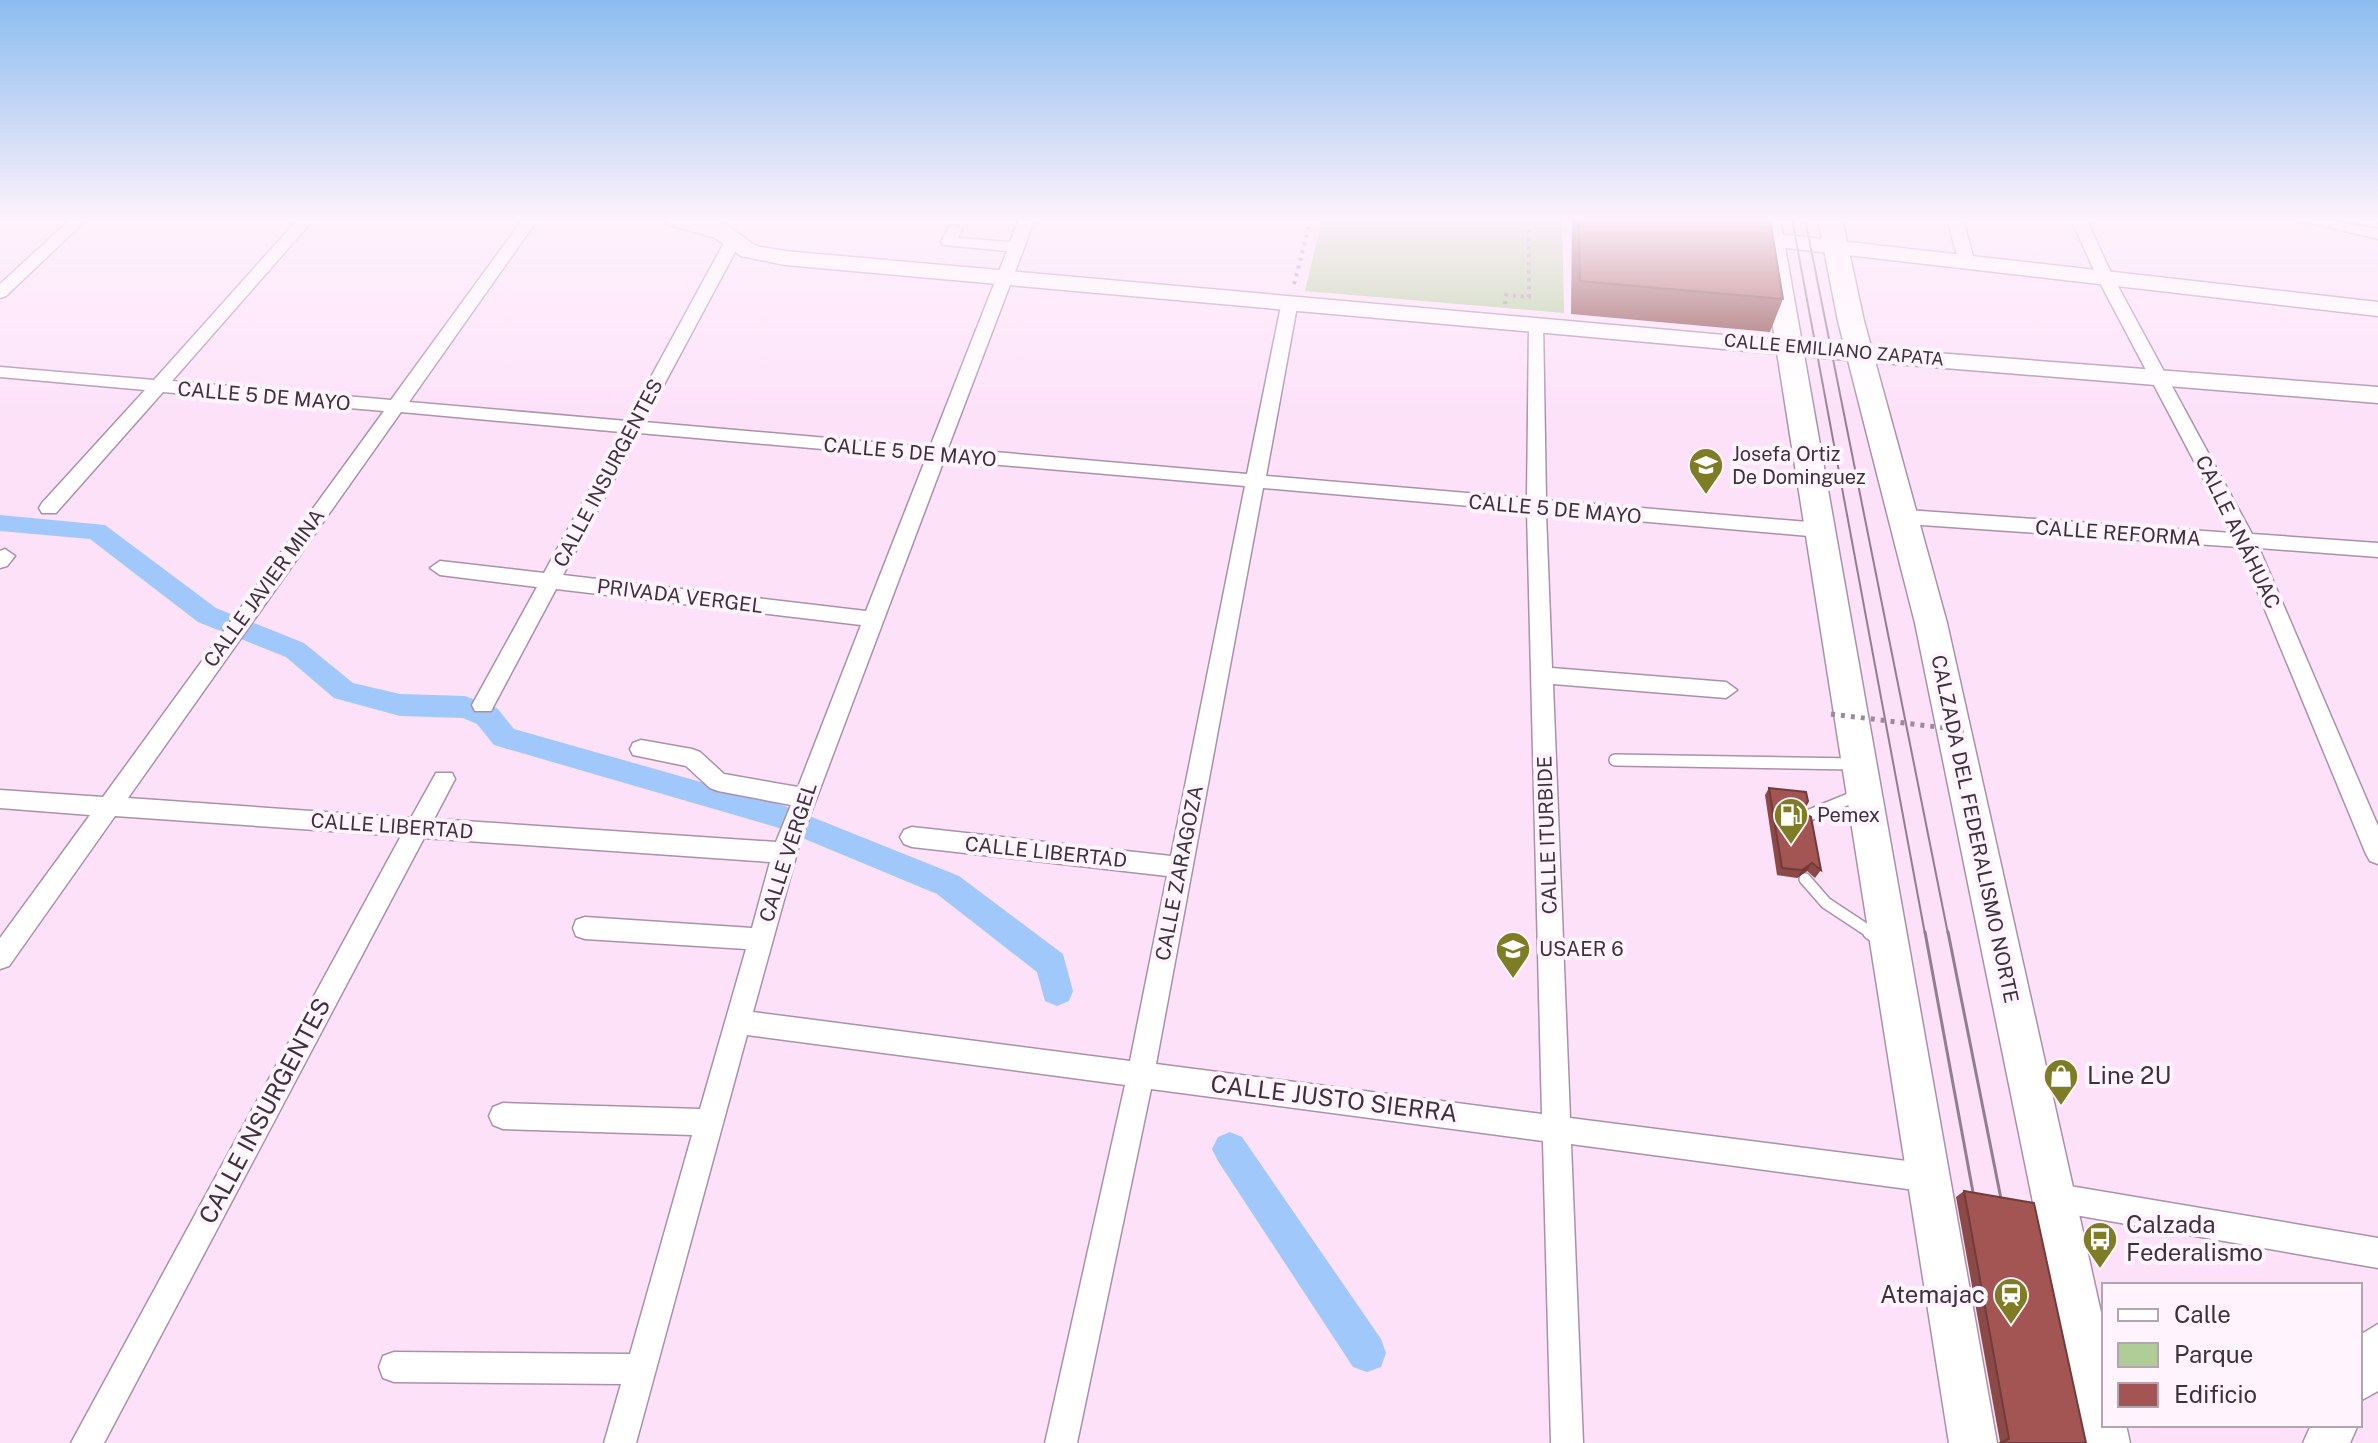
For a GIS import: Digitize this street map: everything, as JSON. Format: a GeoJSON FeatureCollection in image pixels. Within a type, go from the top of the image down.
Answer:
{"type":"FeatureCollection","features":[{"type":"Feature","properties":{"kind":"main road"},"geometry":{"type":"LineString","coordinates":[[1780,286],[1973,1443]]}},
{"type":"Feature","properties":{"kind":"main road","name":"CALZADA DEL FEDERALISMO NORTE"},"geometry":{"type":"LineString","coordinates":[[1843,286],[1858,354],[1907,517],[1963,764],[2102,1425]]}},
{"type":"Feature","properties":{"kind":"street"},"geometry":{"type":"LineString","coordinates":[[49,508],[248,286]]}},
{"type":"Feature","properties":{"kind":"street","name":"CALLE JAVIER MINA"},"geometry":{"type":"LineString","coordinates":[[0,958],[221,646],[482,286]]}},
{"type":"Feature","properties":{"kind":"street","name":"CALLE INSURGENTES"},"geometry":{"type":"LineString","coordinates":[[483,705],[632,428],[694,286]]}},
{"type":"Feature","properties":{"kind":"street","name":"CALLE VERGEL"},"geometry":{"type":"LineString","coordinates":[[620,1443],[786,848],[871,619],[1003,286]]}},
{"type":"Feature","properties":{"kind":"street","name":"CALLE EMILIANO ZAPATA"},"geometry":{"type":"LineString","coordinates":[[1117,286],[1858,354],[2378,395]]}},
{"type":"Feature","properties":{"kind":"street","name":"CALLE ANÁHUAC"},"geometry":{"type":"LineString","coordinates":[[2110,286],[2247,543],[2378,854]]}},
{"type":"Feature","properties":{"kind":"street"},"geometry":{"type":"LineString","coordinates":[[2173,286],[2378,309]]}},
{"type":"Feature","properties":{"kind":"street","name":"CALLE ZARAGOZA"},"geometry":{"type":"LineString","coordinates":[[1061,1443],[1141,1074],[1290,301]]}},
{"type":"Feature","properties":{"kind":"street","name":"CALLE ITURBIDE"},"geometry":{"type":"LineString","coordinates":[[1537,323],[1536,507],[1567,1443]]}},
{"type":"Feature","properties":{"kind":"street","name":"CALLE 5 DE MAYO"},"geometry":{"type":"LineString","coordinates":[[0,372],[1820,530]]}},
{"type":"Feature","properties":{"kind":"street","name":"CALLE REFORMA"},"geometry":{"type":"LineString","coordinates":[[1907,517],[2378,550]]}},
{"type":"Feature","properties":{"kind":"street","name":"PRIVADA VERGEL"},"geometry":{"type":"LineString","coordinates":[[440,568],[871,619]]}},
{"type":"Feature","properties":{"kind":"street"},"geometry":{"type":"LineString","coordinates":[[1542,675],[1726,690]]}},
{"type":"Feature","properties":{"kind":"street"},"geometry":{"type":"LineString","coordinates":[[641,749],[692,758],[718,782],[803,802]]}},
{"type":"Feature","properties":{"kind":"street","name":"CALLE INSURGENTES"},"geometry":{"type":"LineString","coordinates":[[87,1443],[444,779]]}},
{"type":"Feature","properties":{"kind":"street","name":"CALLE LIBERTAD"},"geometry":{"type":"LineString","coordinates":[[0,799],[786,848]]}},
{"type":"Feature","properties":{"kind":"street","name":"CALLE LIBERTAD"},"geometry":{"type":"LineString","coordinates":[[912,837],[1181,867]]}},
{"type":"Feature","properties":{"kind":"street"},"geometry":{"type":"LineString","coordinates":[[585,928],[760,939]]}},
{"type":"Feature","properties":{"kind":"street","name":"CALLE JUSTO SIERRA"},"geometry":{"type":"LineString","coordinates":[[737,1022],[1930,1178]]}},
{"type":"Feature","properties":{"kind":"street"},"geometry":{"type":"LineString","coordinates":[[503,1116],[709,1122]]}},
{"type":"Feature","properties":{"kind":"street"},"geometry":{"type":"LineString","coordinates":[[2052,1197],[2378,1253]]}},
{"type":"Feature","properties":{"kind":"street"},"geometry":{"type":"LineString","coordinates":[[2362,1375],[2378,1346]]}},
{"type":"Feature","properties":{"kind":"street"},"geometry":{"type":"LineString","coordinates":[[394,1367],[641,1369]]}},
{"type":"Feature","properties":{"kind":"lane"},"geometry":{"type":"LineString","coordinates":[[1615,760],[1862,778]]}},
{"type":"Feature","properties":{"kind":"lane"},"geometry":{"type":"LineString","coordinates":[[1805,817],[1862,778]]}},
{"type":"Feature","properties":{"kind":"lane"},"geometry":{"type":"LineString","coordinates":[[1805,879],[1826,903],[1891,947]]}},
{"type":"Feature","properties":{"kind":"path"},"geometry":{"type":"LineString","coordinates":[[1290,301],[1294,286]]}},
{"type":"Feature","properties":{"kind":"path"},"geometry":{"type":"LineString","coordinates":[[1505,310],[1506,295],[1529,297],[1529,286]]}},
{"type":"Feature","properties":{"kind":"path"},"geometry":{"type":"LineString","coordinates":[[1831,714],[1970,731]]}},
{"type":"Feature","properties":{"kind":"green space"},"geometry":{"type":"Polygon","coordinates":[[[1306,286],[1563,286],[1564,313],[1305,291],[1306,286]]]}},
{"type":"Feature","properties":{"kind":"building"},"geometry":{"type":"Polygon","coordinates":[[[1640,286],[1781,286],[1783,299],[1640,286]]]}},
{"type":"Feature","properties":{"kind":"building","name":"Pemex"},"geometry":{"type":"Polygon","coordinates":[[[1769,788],[1806,792],[1808,801],[1802,812],[1811,817],[1821,870],[1812,863],[1802,870],[1782,868],[1769,788]]]}},
{"type":"Feature","properties":{"kind":"building","name":"Atemajac"},"geometry":{"type":"Polygon","coordinates":[[[1964,1191],[2034,1203],[2086,1443],[2000,1443],[2009,1439],[1964,1191]]]}},
{"type":"Feature","properties":{"kind":"waterway"},"geometry":{"type":"LineString","coordinates":[[0,523],[96,531],[207,615],[295,650],[344,691],[400,705],[465,707],[487,716],[504,737],[782,817],[948,885],[1052,964],[1057,991]]}},
{"type":"Feature","properties":{"kind":"waterway"},"geometry":{"type":"LineString","coordinates":[[1230,1149],[1367,1353]]}},
{"type":"Feature","properties":{"kind":"tram line"},"geometry":{"type":"LineString","coordinates":[[1805,286],[1925,934]]}},
{"type":"Feature","properties":{"kind":"tram line"},"geometry":{"type":"LineString","coordinates":[[1818,286],[1948,934]]}},
{"type":"Feature","properties":{"kind":"tram line"},"geometry":{"type":"LineString","coordinates":[[1925,932],[1977,1214]]}},
{"type":"Feature","properties":{"kind":"tram line"},"geometry":{"type":"LineString","coordinates":[[1948,932],[2005,1219]]}},
{"type":"Feature","properties":{"kind":"place","name":"Josefa Ortiz De Dominguez"},"geometry":{"type":"Point","coordinates":[1706,496]}},
{"type":"Feature","properties":{"kind":"place","name":"Pemex"},"geometry":{"type":"Point","coordinates":[1791,846]}},
{"type":"Feature","properties":{"kind":"place","name":"USAER 6"},"geometry":{"type":"Point","coordinates":[1513,980]}},
{"type":"Feature","properties":{"kind":"place","name":"Line 2U"},"geometry":{"type":"Point","coordinates":[2061,1107]}},
{"type":"Feature","properties":{"kind":"place","name":"Calzada Federalismo"},"geometry":{"type":"Point","coordinates":[2100,1270]}},
{"type":"Feature","properties":{"kind":"place","name":"Atemajac"},"geometry":{"type":"Point","coordinates":[2011,1326]}}]}
